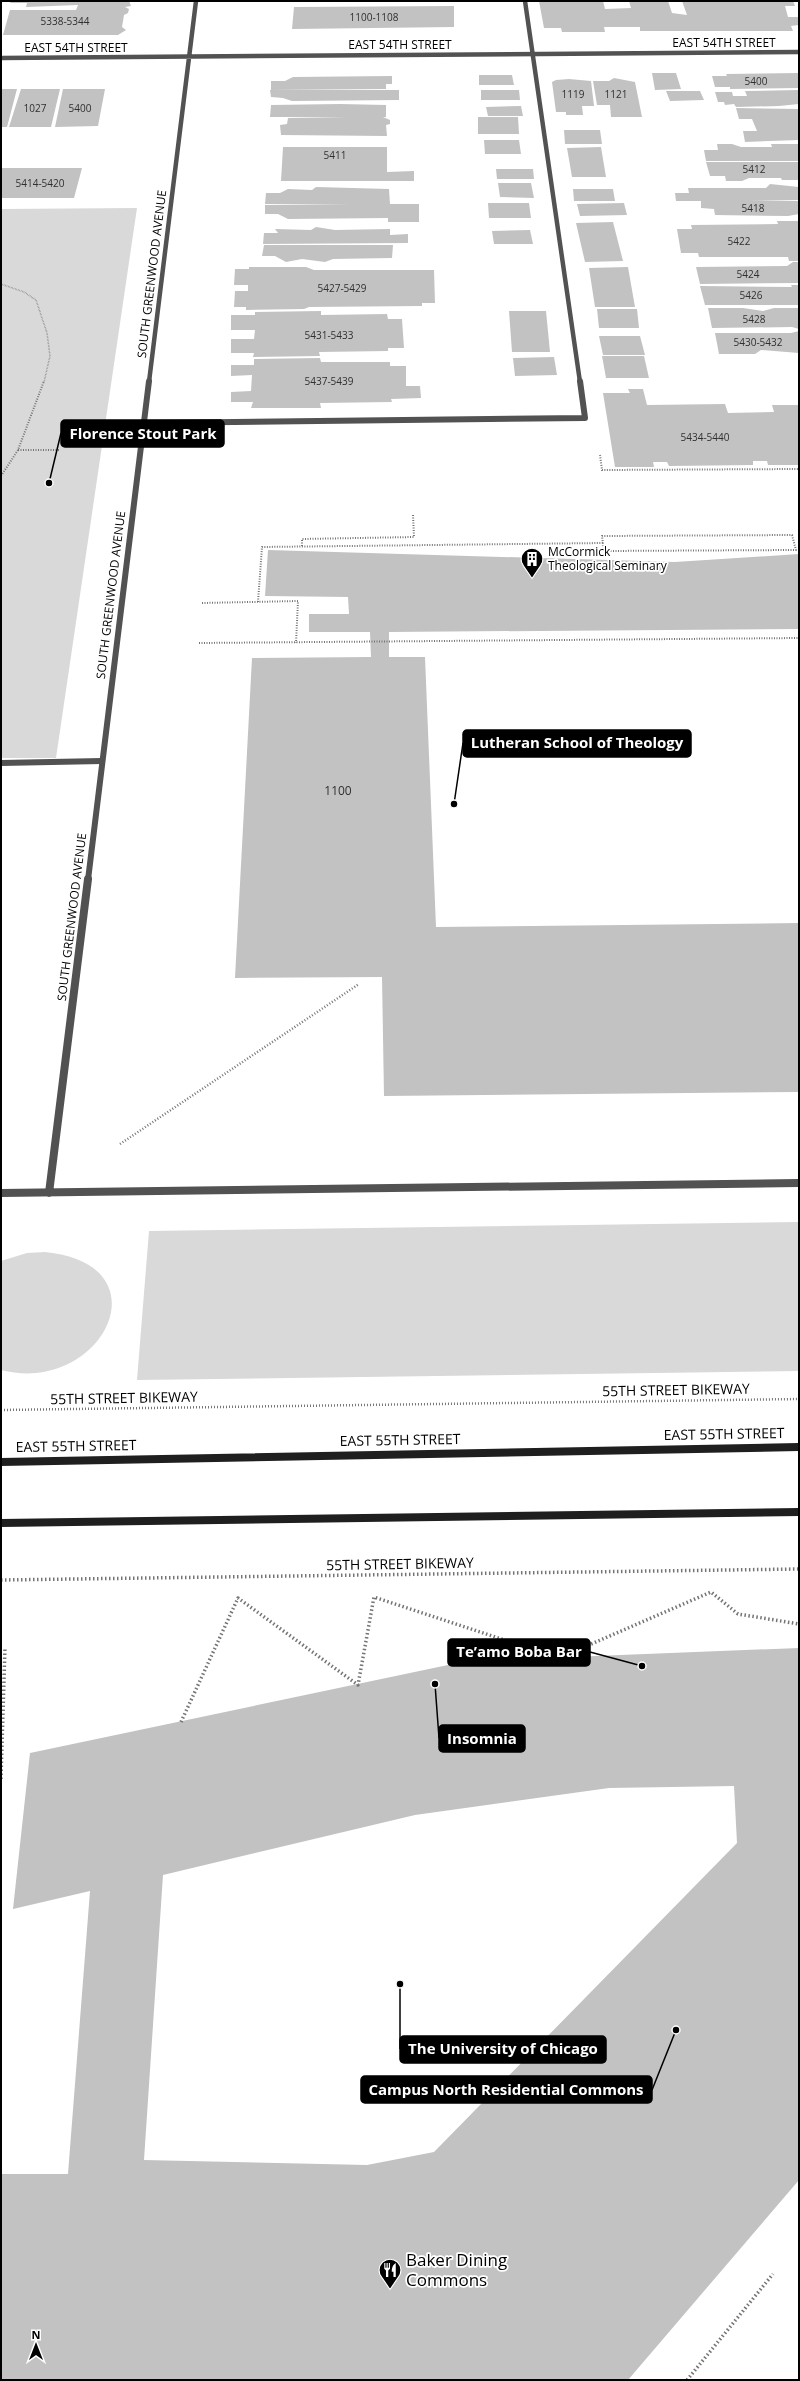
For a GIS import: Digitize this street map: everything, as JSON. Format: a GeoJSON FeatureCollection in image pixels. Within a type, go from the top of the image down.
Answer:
{"type":"FeatureCollection","features":[{"type":"Feature","properties":{"kind":"street","name":"SOUTH GREENWOOD AVENUE"},"geometry":{"type":"LineString","coordinates":[[49,1193],[196,1]]}},
{"type":"Feature","properties":{"kind":"street"},"geometry":{"type":"LineString","coordinates":[[144,423],[585,418],[525,1]]}},
{"type":"Feature","properties":{"kind":"street","name":"EAST 54TH STREET"},"geometry":{"type":"LineString","coordinates":[[1,58],[799,52]]}},
{"type":"Feature","properties":{"kind":"street"},"geometry":{"type":"LineString","coordinates":[[1,763],[102,761]]}},
{"type":"Feature","properties":{"kind":"street"},"geometry":{"type":"LineString","coordinates":[[1,1193],[799,1183]]}},
{"type":"Feature","properties":{"kind":"street","name":"EAST 55TH STREET"},"geometry":{"type":"LineString","coordinates":[[1,1462],[799,1447]]}},
{"type":"Feature","properties":{"kind":"street"},"geometry":{"type":"LineString","coordinates":[[1,1523],[799,1512]]}},
{"type":"Feature","properties":{"kind":"path"},"geometry":{"type":"LineString","coordinates":[[1,284],[24,292],[36,300],[47,332],[50,356],[42,386],[18,450],[1,476]]}},
{"type":"Feature","properties":{"kind":"path"},"geometry":{"type":"LineString","coordinates":[[18,450],[59,450]]}},
{"type":"Feature","properties":{"kind":"path"},"geometry":{"type":"LineString","coordinates":[[602,470],[799,469]]}},
{"type":"Feature","properties":{"kind":"path"},"geometry":{"type":"LineString","coordinates":[[302,546],[302,538],[414,537],[413,514]]}},
{"type":"Feature","properties":{"kind":"path"},"geometry":{"type":"LineString","coordinates":[[792,535],[796,550],[604,551],[603,543],[602,536],[792,535]]}},
{"type":"Feature","properties":{"kind":"path"},"geometry":{"type":"LineString","coordinates":[[794,542],[799,542]]}},
{"type":"Feature","properties":{"kind":"path"},"geometry":{"type":"LineString","coordinates":[[258,602],[262,546],[603,543]]}},
{"type":"Feature","properties":{"kind":"path"},"geometry":{"type":"LineString","coordinates":[[202,603],[298,601],[296,643]]}},
{"type":"Feature","properties":{"kind":"path"},"geometry":{"type":"LineString","coordinates":[[199,643],[799,638]]}},
{"type":"Feature","properties":{"kind":"path"},"geometry":{"type":"LineString","coordinates":[[120,1144],[359,984]]}},
{"type":"Feature","properties":{"kind":"path","name":"55TH STREET BIKEWAY"},"geometry":{"type":"LineString","coordinates":[[1,1410],[799,1399]]}},
{"type":"Feature","properties":{"kind":"path","name":"55TH STREET BIKEWAY"},"geometry":{"type":"LineString","coordinates":[[1,1580],[799,1569]]}},
{"type":"Feature","properties":{"kind":"path"},"geometry":{"type":"LineString","coordinates":[[181,1722],[238,1598],[358,1685],[374,1597],[559,1658],[711,1592],[738,1614],[799,1624]]}},
{"type":"Feature","properties":{"kind":"path"},"geometry":{"type":"LineString","coordinates":[[1,1779],[5,1647]]}},
{"type":"Feature","properties":{"kind":"path"},"geometry":{"type":"LineString","coordinates":[[688,2380],[773,2274]]}},
{"type":"Feature","properties":{"kind":"shaded area"},"geometry":{"type":"Polygon","coordinates":[[[137,208],[56,758],[1,758],[1,209],[137,208]]]}},
{"type":"Feature","properties":{"kind":"shaded area"},"geometry":{"type":"Polygon","coordinates":[[[799,1222],[799,1371],[137,1380],[149,1231],[799,1222]]]}},
{"type":"Feature","properties":{"kind":"shaded area"},"geometry":{"type":"Polygon","coordinates":[[[45,1252],[83,1262],[104,1279],[112,1301],[107,1325],[92,1347],[68,1364],[37,1373],[1,1370],[1,1261],[27,1253],[45,1252]]]}},
{"type":"Feature","properties":{"kind":"building"},"geometry":{"type":"Polygon","coordinates":[[[11,1],[129,1],[131,6],[125,7],[129,9],[128,13],[124,15],[122,27],[126,30],[118,35],[3,35],[10,10],[76,10],[78,5],[26,7],[27,3],[10,3],[11,1]]]}},
{"type":"Feature","properties":{"kind":"building"},"geometry":{"type":"Polygon","coordinates":[[[539,1],[603,1],[605,9],[631,8],[629,1],[668,1],[672,13],[687,15],[682,1],[793,1],[795,6],[785,6],[788,17],[799,17],[799,25],[791,26],[793,31],[640,31],[640,27],[604,27],[605,32],[562,32],[561,28],[544,28],[539,1]]]}},
{"type":"Feature","properties":{"kind":"building"},"geometry":{"type":"Polygon","coordinates":[[[454,6],[454,27],[292,29],[294,7],[454,6]]]}},
{"type":"Feature","properties":{"kind":"building"},"geometry":{"type":"Polygon","coordinates":[[[652,73],[676,73],[681,89],[655,90],[652,73]]]}},
{"type":"Feature","properties":{"kind":"building"},"geometry":{"type":"Polygon","coordinates":[[[799,73],[799,88],[730,89],[730,87],[715,87],[712,76],[727,76],[726,74],[799,73]]]}},
{"type":"Feature","properties":{"kind":"building"},"geometry":{"type":"Polygon","coordinates":[[[479,75],[512,75],[514,85],[479,85],[479,75]]]}},
{"type":"Feature","properties":{"kind":"building"},"geometry":{"type":"Polygon","coordinates":[[[392,76],[392,84],[386,84],[386,89],[271,90],[271,81],[285,81],[293,77],[392,76]]]}},
{"type":"Feature","properties":{"kind":"building"},"geometry":{"type":"Polygon","coordinates":[[[614,78],[635,82],[642,117],[611,117],[610,105],[597,105],[593,81],[609,81],[614,78]]]}},
{"type":"Feature","properties":{"kind":"building"},"geometry":{"type":"Polygon","coordinates":[[[569,79],[591,81],[594,106],[582,106],[583,115],[566,115],[566,112],[556,112],[552,82],[556,80],[569,79]]]}},
{"type":"Feature","properties":{"kind":"building"},"geometry":{"type":"Polygon","coordinates":[[[1,89],[17,89],[7,127],[1,127],[1,89]]]}},
{"type":"Feature","properties":{"kind":"building"},"geometry":{"type":"Polygon","coordinates":[[[21,89],[60,89],[51,127],[9,127],[21,89]]]}},
{"type":"Feature","properties":{"kind":"building"},"geometry":{"type":"Polygon","coordinates":[[[63,89],[105,89],[98,126],[55,127],[63,89]]]}},
{"type":"Feature","properties":{"kind":"building"},"geometry":{"type":"Polygon","coordinates":[[[270,90],[399,90],[399,100],[292,101],[283,98],[271,97],[270,90]]]}},
{"type":"Feature","properties":{"kind":"building"},"geometry":{"type":"Polygon","coordinates":[[[481,90],[519,90],[520,100],[481,100],[481,90]]]}},
{"type":"Feature","properties":{"kind":"building"},"geometry":{"type":"Polygon","coordinates":[[[799,90],[799,104],[779,106],[736,107],[734,104],[725,105],[724,102],[718,102],[715,92],[732,92],[733,96],[747,96],[745,91],[799,90]]]}},
{"type":"Feature","properties":{"kind":"building"},"geometry":{"type":"Polygon","coordinates":[[[666,91],[700,91],[704,100],[670,101],[666,91]]]}},
{"type":"Feature","properties":{"kind":"building"},"geometry":{"type":"Polygon","coordinates":[[[271,105],[386,105],[386,117],[383,117],[390,120],[390,124],[386,125],[387,136],[281,135],[280,125],[287,124],[288,118],[347,117],[270,117],[271,105]]]}},
{"type":"Feature","properties":{"kind":"building"},"geometry":{"type":"Polygon","coordinates":[[[521,106],[523,116],[488,116],[486,107],[521,106]]]}},
{"type":"Feature","properties":{"kind":"building"},"geometry":{"type":"Polygon","coordinates":[[[736,108],[799,109],[799,140],[745,142],[743,131],[757,131],[752,119],[739,119],[736,108]]]}},
{"type":"Feature","properties":{"kind":"building"},"geometry":{"type":"Polygon","coordinates":[[[478,117],[518,117],[519,134],[478,134],[478,117]]]}},
{"type":"Feature","properties":{"kind":"building"},"geometry":{"type":"Polygon","coordinates":[[[564,130],[600,130],[602,144],[565,144],[564,130]]]}},
{"type":"Feature","properties":{"kind":"building"},"geometry":{"type":"Polygon","coordinates":[[[484,140],[519,140],[521,154],[485,154],[484,140]]]}},
{"type":"Feature","properties":{"kind":"building"},"geometry":{"type":"Polygon","coordinates":[[[717,144],[732,144],[741,147],[772,147],[771,144],[799,144],[799,161],[706,161],[704,150],[718,150],[717,144]]]}},
{"type":"Feature","properties":{"kind":"building"},"geometry":{"type":"Polygon","coordinates":[[[283,147],[387,147],[387,172],[414,171],[414,181],[281,181],[283,147]]]}},
{"type":"Feature","properties":{"kind":"building"},"geometry":{"type":"Polygon","coordinates":[[[601,147],[606,177],[572,177],[567,148],[601,147]]]}},
{"type":"Feature","properties":{"kind":"building"},"geometry":{"type":"Polygon","coordinates":[[[706,162],[799,162],[799,180],[782,180],[781,178],[749,178],[742,181],[726,181],[725,176],[710,176],[706,162]]]}},
{"type":"Feature","properties":{"kind":"building"},"geometry":{"type":"Polygon","coordinates":[[[1,168],[82,168],[74,198],[1,198],[1,168]]]}},
{"type":"Feature","properties":{"kind":"building"},"geometry":{"type":"Polygon","coordinates":[[[496,169],[533,169],[534,179],[497,179],[496,169]]]}},
{"type":"Feature","properties":{"kind":"building"},"geometry":{"type":"Polygon","coordinates":[[[498,183],[531,183],[534,198],[500,197],[498,183]]]}},
{"type":"Feature","properties":{"kind":"building"},"geometry":{"type":"Polygon","coordinates":[[[770,184],[799,187],[799,200],[749,201],[799,201],[799,214],[788,216],[715,215],[714,209],[701,208],[701,201],[676,201],[675,193],[689,193],[688,188],[766,188],[770,184]]]}},
{"type":"Feature","properties":{"kind":"building"},"geometry":{"type":"Polygon","coordinates":[[[316,187],[389,189],[390,204],[419,204],[419,222],[388,222],[388,218],[288,219],[278,214],[265,214],[265,205],[351,204],[265,204],[266,193],[280,193],[288,189],[312,190],[316,187]]]}},
{"type":"Feature","properties":{"kind":"building"},"geometry":{"type":"Polygon","coordinates":[[[573,189],[613,189],[615,201],[574,201],[573,189]]]}},
{"type":"Feature","properties":{"kind":"building"},"geometry":{"type":"Polygon","coordinates":[[[488,203],[529,203],[531,218],[489,218],[488,203]]]}},
{"type":"Feature","properties":{"kind":"building"},"geometry":{"type":"Polygon","coordinates":[[[624,203],[627,215],[580,216],[577,204],[624,203]]]}},
{"type":"Feature","properties":{"kind":"building"},"geometry":{"type":"Polygon","coordinates":[[[777,221],[799,221],[799,261],[789,261],[788,257],[699,257],[698,253],[681,253],[677,229],[692,229],[691,225],[778,224],[777,221]]]}},
{"type":"Feature","properties":{"kind":"building"},"geometry":{"type":"Polygon","coordinates":[[[613,222],[623,261],[585,262],[576,223],[613,222]]]}},
{"type":"Feature","properties":{"kind":"building"},"geometry":{"type":"Polygon","coordinates":[[[316,227],[335,230],[390,229],[390,235],[408,234],[408,243],[263,244],[264,233],[278,233],[275,229],[311,230],[316,227]]]}},
{"type":"Feature","properties":{"kind":"building"},"geometry":{"type":"Polygon","coordinates":[[[530,230],[533,244],[494,244],[492,231],[530,230]]]}},
{"type":"Feature","properties":{"kind":"building"},"geometry":{"type":"Polygon","coordinates":[[[264,245],[393,245],[392,258],[333,259],[325,262],[302,259],[286,262],[275,256],[262,256],[264,245]]]}},
{"type":"Feature","properties":{"kind":"building"},"geometry":{"type":"Polygon","coordinates":[[[793,262],[799,262],[799,283],[700,284],[696,267],[787,266],[793,262]]]}},
{"type":"Feature","properties":{"kind":"building"},"geometry":{"type":"Polygon","coordinates":[[[249,267],[306,267],[314,270],[434,270],[435,303],[422,303],[422,306],[309,307],[304,309],[246,310],[246,307],[234,307],[235,291],[248,291],[248,285],[234,285],[235,269],[249,269],[249,267]]]}},
{"type":"Feature","properties":{"kind":"building"},"geometry":{"type":"Polygon","coordinates":[[[628,267],[635,307],[595,307],[589,268],[628,267]]]}},
{"type":"Feature","properties":{"kind":"building"},"geometry":{"type":"Polygon","coordinates":[[[791,285],[799,285],[799,305],[705,305],[700,286],[792,287],[791,285]]]}},
{"type":"Feature","properties":{"kind":"building"},"geometry":{"type":"Polygon","coordinates":[[[708,308],[743,308],[763,311],[774,308],[799,308],[799,329],[792,327],[712,328],[708,308]]]}},
{"type":"Feature","properties":{"kind":"building"},"geometry":{"type":"Polygon","coordinates":[[[597,309],[637,309],[639,328],[599,328],[597,309]]]}},
{"type":"Feature","properties":{"kind":"building"},"geometry":{"type":"Polygon","coordinates":[[[321,311],[321,315],[387,314],[388,319],[402,319],[404,348],[388,348],[388,351],[319,352],[320,356],[253,357],[254,353],[231,353],[231,339],[254,339],[255,330],[231,330],[231,315],[255,315],[255,312],[321,311]]]}},
{"type":"Feature","properties":{"kind":"building"},"geometry":{"type":"Polygon","coordinates":[[[509,311],[546,311],[550,352],[512,352],[509,311]]]}},
{"type":"Feature","properties":{"kind":"building"},"geometry":{"type":"Polygon","coordinates":[[[799,331],[799,353],[761,350],[755,354],[719,354],[715,333],[791,333],[799,331]]]}},
{"type":"Feature","properties":{"kind":"building"},"geometry":{"type":"Polygon","coordinates":[[[599,336],[640,336],[645,355],[603,355],[599,336]]]}},
{"type":"Feature","properties":{"kind":"building"},"geometry":{"type":"Polygon","coordinates":[[[602,356],[644,356],[649,378],[606,378],[602,356]]]}},
{"type":"Feature","properties":{"kind":"building"},"geometry":{"type":"Polygon","coordinates":[[[554,357],[557,375],[515,376],[513,358],[554,357]]]}},
{"type":"Feature","properties":{"kind":"building"},"geometry":{"type":"Polygon","coordinates":[[[320,358],[321,362],[390,362],[390,366],[406,366],[406,386],[420,386],[421,398],[391,399],[392,402],[320,403],[321,408],[251,408],[253,402],[231,402],[231,392],[251,391],[252,375],[231,376],[231,365],[254,365],[254,359],[320,358]]]}},
{"type":"Feature","properties":{"kind":"building"},"geometry":{"type":"Polygon","coordinates":[[[628,389],[643,389],[647,405],[725,404],[728,413],[774,412],[772,405],[799,405],[799,465],[768,465],[767,461],[753,461],[753,465],[669,466],[667,462],[653,462],[654,467],[615,467],[603,393],[630,393],[628,389]]]}},
{"type":"Feature","properties":{"kind":"building"},"geometry":{"type":"Polygon","coordinates":[[[268,550],[675,562],[799,554],[799,629],[389,632],[389,657],[425,657],[436,927],[799,923],[799,1092],[384,1096],[382,977],[235,978],[252,658],[371,657],[370,632],[309,632],[309,614],[349,614],[348,597],[265,596],[268,550]]]}},
{"type":"Feature","properties":{"kind":"building"},"geometry":{"type":"Polygon","coordinates":[[[799,1648],[799,2180],[628,2380],[1,2380],[1,2174],[68,2174],[90,1891],[13,1909],[30,1753],[467,1661],[799,1648]],[[734,1786],[609,1788],[415,1815],[163,1875],[144,2160],[367,2165],[434,2152],[737,1843],[734,1786]]]}},
{"type":"Feature","properties":{"kind":"place","name":"Florence Stout Park"},"geometry":{"type":"Point","coordinates":[49,483]}},
{"type":"Feature","properties":{"kind":"place","name":"McCormick Theological Seminary"},"geometry":{"type":"Point","coordinates":[532,578]}},
{"type":"Feature","properties":{"kind":"place","name":"Lutheran School of Theology"},"geometry":{"type":"Point","coordinates":[454,804]}},
{"type":"Feature","properties":{"kind":"place","name":"Te’amo Boba Bar"},"geometry":{"type":"Point","coordinates":[642,1666]}},
{"type":"Feature","properties":{"kind":"place","name":"Insomnia"},"geometry":{"type":"Point","coordinates":[435,1684]}},
{"type":"Feature","properties":{"kind":"place","name":"The University of Chicago"},"geometry":{"type":"Point","coordinates":[400,1984]}},
{"type":"Feature","properties":{"kind":"place","name":"Campus North Residential Commons"},"geometry":{"type":"Point","coordinates":[676,2030]}},
{"type":"Feature","properties":{"kind":"place","name":"Baker Dining Commons"},"geometry":{"type":"Point","coordinates":[390,2290]}}]}
